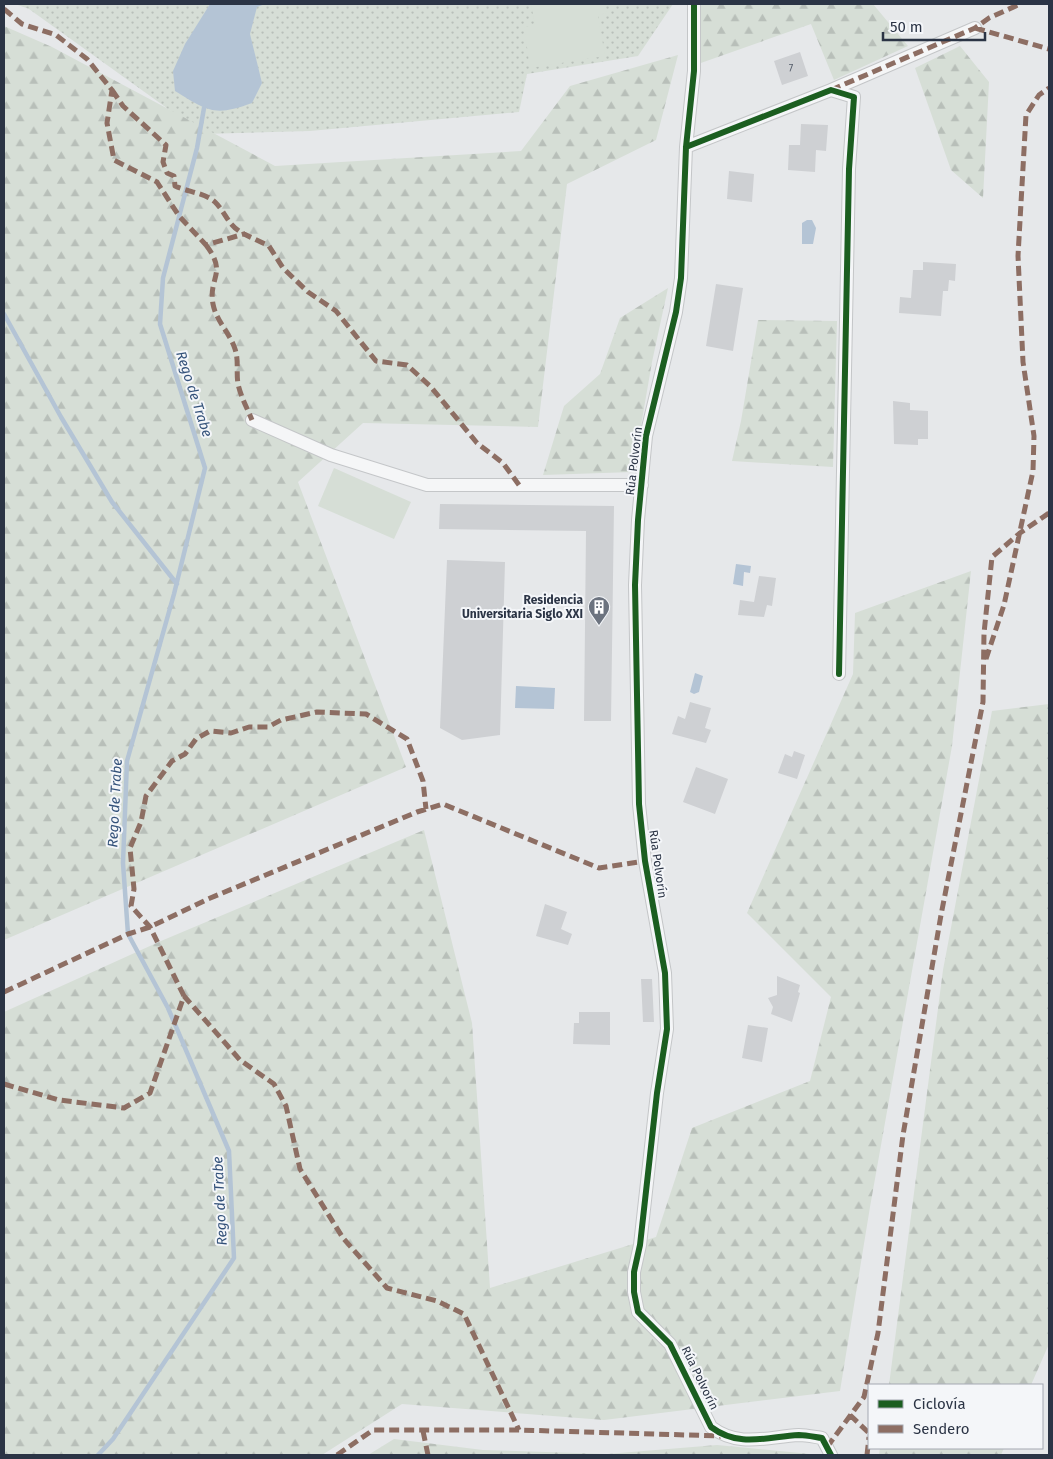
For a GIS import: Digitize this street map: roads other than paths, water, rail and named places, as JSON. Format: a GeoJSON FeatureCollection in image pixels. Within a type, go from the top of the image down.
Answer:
{"type":"FeatureCollection","features":[{"type":"Feature","properties":{"kind":"street","name":"Rúa Polvorín"},"geometry":{"type":"LineString","coordinates":[[694,4],[694,71],[686,147],[681,278],[676,312],[646,436],[638,520],[635,585],[639,804],[654,919],[665,973],[667,1029],[656,1100],[640,1245],[634,1272],[634,1292],[638,1312],[670,1344],[711,1427],[723,1436],[734,1440],[800,1435],[822,1438],[831,1455]]}},
{"type":"Feature","properties":{"kind":"street"},"geometry":{"type":"LineString","coordinates":[[686,147],[831,90],[975,28]]}},
{"type":"Feature","properties":{"kind":"street"},"geometry":{"type":"LineString","coordinates":[[831,90],[854,97],[849,169],[839,674]]}},
{"type":"Feature","properties":{"kind":"street"},"geometry":{"type":"LineString","coordinates":[[252,420],[332,455],[427,485],[642,485]]}},
{"type":"Feature","properties":{"kind":"water"},"geometry":{"type":"Polygon","coordinates":[[[210,4],[265,4],[257,7],[250,34],[262,83],[252,103],[229,110],[212,110],[175,91],[173,71],[185,44],[210,4]]]}},
{"type":"Feature","properties":{"kind":"water"},"geometry":{"type":"Polygon","coordinates":[[[812,220],[816,228],[813,244],[802,244],[802,223],[812,220]]]}},
{"type":"Feature","properties":{"kind":"water"},"geometry":{"type":"Polygon","coordinates":[[[736,564],[751,566],[750,573],[744,572],[743,586],[733,584],[736,564]]]}},
{"type":"Feature","properties":{"kind":"water"},"geometry":{"type":"Polygon","coordinates":[[[695,673],[703,676],[699,692],[694,694],[690,692],[695,673]]]}},
{"type":"Feature","properties":{"kind":"water"},"geometry":{"type":"Polygon","coordinates":[[[516,686],[555,688],[554,709],[515,708],[516,686]]]}},
{"type":"Feature","properties":{"kind":"waterway","name":"Rego de Trabe"},"geometry":{"type":"LineString","coordinates":[[98,1455],[113,1439],[234,1258],[229,1151],[168,1008],[128,934],[123,863],[127,761],[174,594],[205,468],[160,324],[163,278],[197,148],[204,108]]}},
{"type":"Feature","properties":{"kind":"waterway"},"geometry":{"type":"LineString","coordinates":[[4,314],[61,417],[112,502],[177,584]]}},
{"type":"Feature","properties":{"kind":"place","name":"Residencia Universitaria Siglo XXI"},"geometry":{"type":"Point","coordinates":[599,626]}}]}
